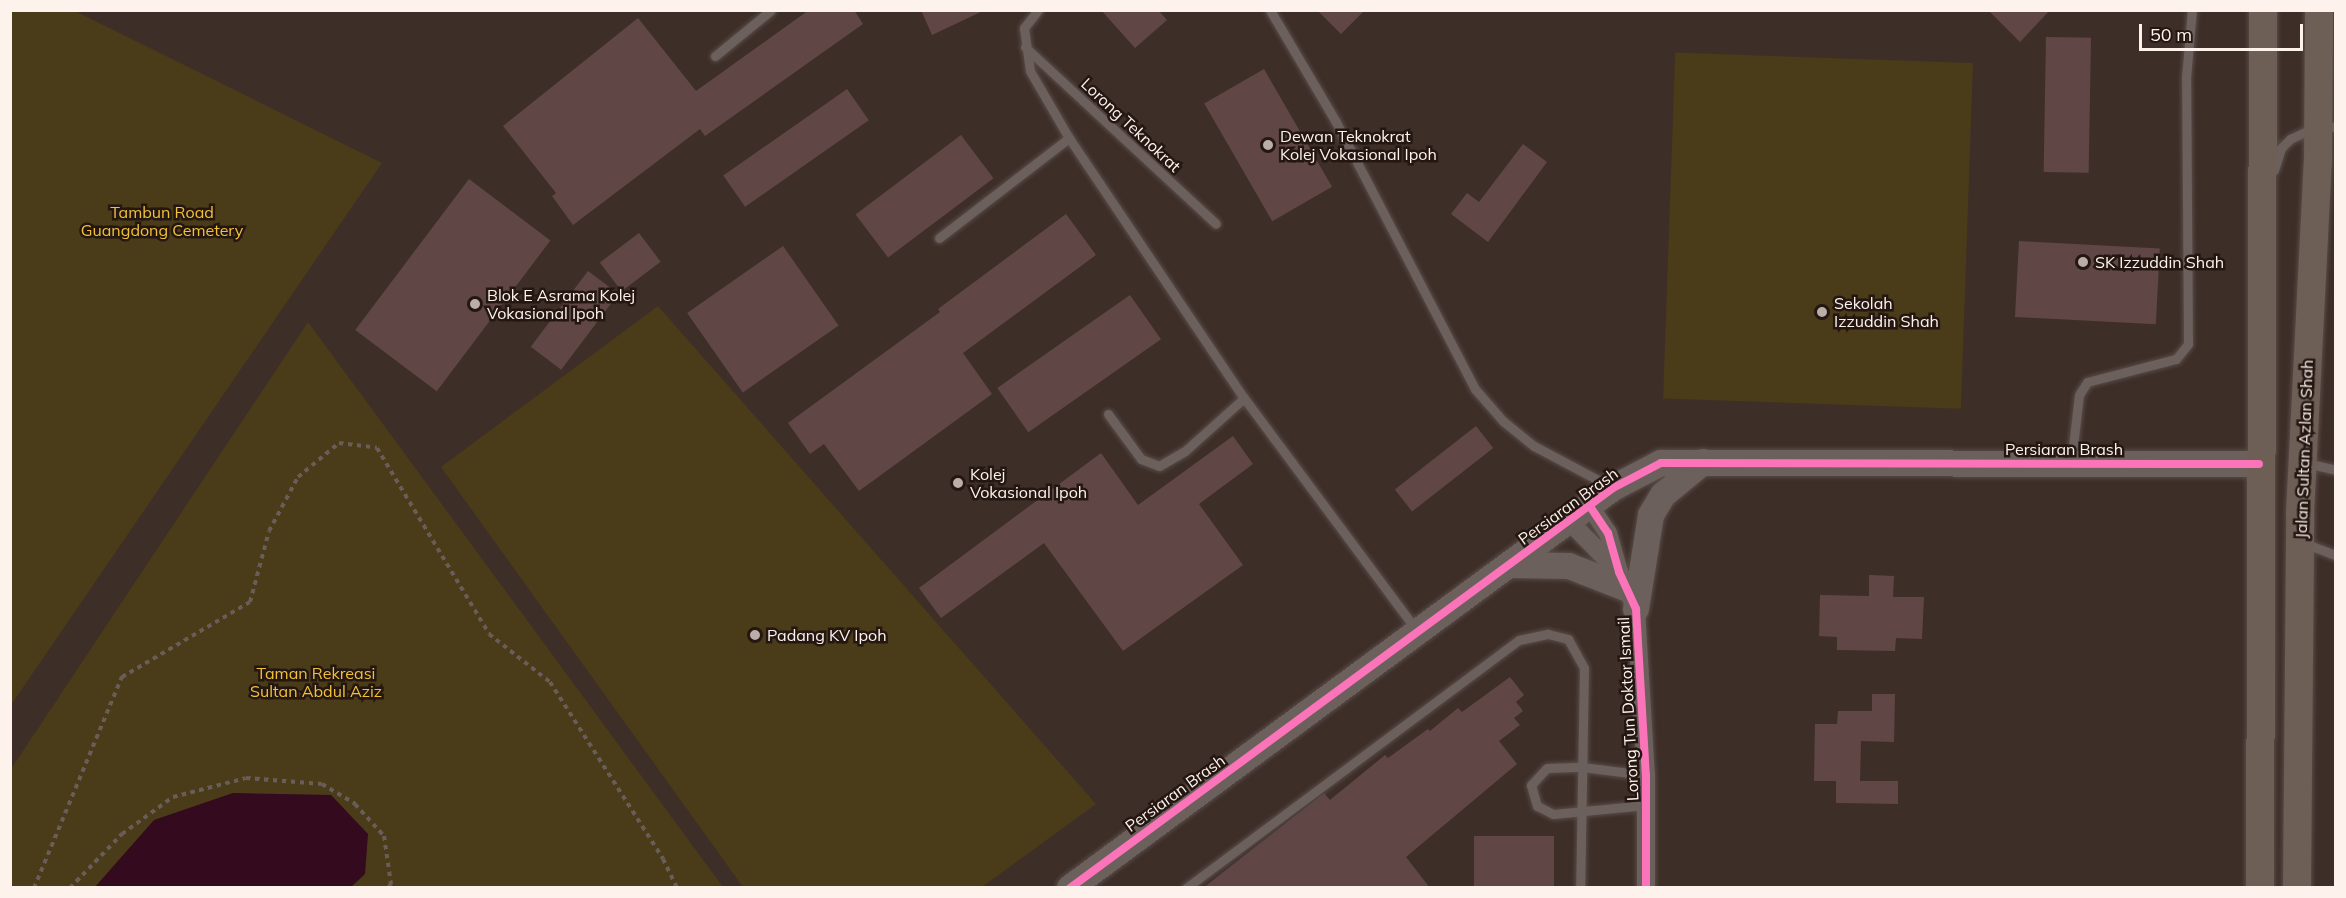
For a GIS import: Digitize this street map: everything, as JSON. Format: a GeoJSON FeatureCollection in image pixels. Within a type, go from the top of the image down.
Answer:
{"type":"FeatureCollection","features":[{"type":"Feature","properties":{"kind":"main road"},"geometry":{"type":"LineString","coordinates":[[2260,888],[2259,464],[2264,10]]}},
{"type":"Feature","properties":{"kind":"main road","name":"Jalan Sultan Azlan Shah"},"geometry":{"type":"LineString","coordinates":[[2297,874],[2300,541],[2303,463],[2322,163],[2327,126],[2319,10]]}},
{"type":"Feature","properties":{"kind":"main road"},"geometry":{"type":"LineString","coordinates":[[2298,831],[2311,888]]}},
{"type":"Feature","properties":{"kind":"main road"},"geometry":{"type":"LineString","coordinates":[[2283,888],[2283,878],[2297,874]]}},
{"type":"Feature","properties":{"kind":"street"},"geometry":{"type":"LineString","coordinates":[[1628,590],[1652,515],[1663,495],[1703,462]]}},
{"type":"Feature","properties":{"kind":"street","name":"Persiaran Brash"},"geometry":{"type":"LineString","coordinates":[[1070,888],[1568,520],[1613,488],[1661,463],[2259,464]]}},
{"type":"Feature","properties":{"kind":"street","name":"Lorong Tun Doktor Ismail"},"geometry":{"type":"LineString","coordinates":[[1589,505],[1608,533],[1628,590],[1646,776],[1646,888]]}},
{"type":"Feature","properties":{"kind":"street"},"geometry":{"type":"LineString","coordinates":[[1568,520],[1628,590]]}},
{"type":"Feature","properties":{"kind":"street"},"geometry":{"type":"LineString","coordinates":[[1509,565],[1569,566],[1628,590]]}},
{"type":"Feature","properties":{"kind":"lane"},"geometry":{"type":"LineString","coordinates":[[715,56],[771,10]]}},
{"type":"Feature","properties":{"kind":"lane"},"geometry":{"type":"LineString","coordinates":[[1038,10],[1024,28],[1030,71],[1069,138],[1244,398],[1417,632]]}},
{"type":"Feature","properties":{"kind":"lane"},"geometry":{"type":"LineString","coordinates":[[1270,10],[1336,122],[1475,389],[1503,421],[1534,446],[1613,488]]}},
{"type":"Feature","properties":{"kind":"lane"},"geometry":{"type":"LineString","coordinates":[[2071,463],[2079,395],[2087,382],[2176,359],[2188,344],[2186,78],[2192,10]]}},
{"type":"Feature","properties":{"kind":"lane","name":"Lorong Teknokrat"},"geometry":{"type":"LineString","coordinates":[[1025,47],[1216,224]]}},
{"type":"Feature","properties":{"kind":"lane"},"geometry":{"type":"LineString","coordinates":[[2261,251],[2268,242],[2274,168],[2281,147],[2301,131],[2327,126]]}},
{"type":"Feature","properties":{"kind":"lane"},"geometry":{"type":"LineString","coordinates":[[939,238],[1069,138]]}},
{"type":"Feature","properties":{"kind":"lane"},"geometry":{"type":"LineString","coordinates":[[1108,414],[1141,459],[1159,466],[1185,451],[1244,398]]}},
{"type":"Feature","properties":{"kind":"lane"},"geometry":{"type":"LineString","coordinates":[[2303,463],[2336,470]]}},
{"type":"Feature","properties":{"kind":"lane"},"geometry":{"type":"LineString","coordinates":[[2300,541],[2336,555]]}},
{"type":"Feature","properties":{"kind":"lane"},"geometry":{"type":"LineString","coordinates":[[1186,888],[1519,640],[1548,634],[1568,639],[1578,651],[1584,668],[1579,813],[1580,888]]}},
{"type":"Feature","properties":{"kind":"lane"},"geometry":{"type":"LineString","coordinates":[[1646,776],[1582,767],[1547,768],[1531,785],[1531,795],[1543,812],[1579,813],[1646,805]]}},
{"type":"Feature","properties":{"kind":"path"},"geometry":{"type":"LineString","coordinates":[[34,888],[122,678],[250,602],[269,531],[298,477],[339,443],[377,448],[489,634],[550,682],[663,859],[677,888]]}},
{"type":"Feature","properties":{"kind":"path"},"geometry":{"type":"LineString","coordinates":[[70,888],[122,834],[173,797],[246,778],[322,784],[356,804],[384,836],[391,884],[388,888]]}},
{"type":"Feature","properties":{"kind":"green space","name":"Tambun Road Guangdong Cemetery"},"geometry":{"type":"Polygon","coordinates":[[[11,10],[75,11],[382,163],[11,705],[11,10]]]}},
{"type":"Feature","properties":{"kind":"green space"},"geometry":{"type":"Polygon","coordinates":[[[1675,53],[1973,63],[1961,409],[1663,398],[1675,53]]]}},
{"type":"Feature","properties":{"kind":"green space","name":"Padang KV Ipoh"},"geometry":{"type":"Polygon","coordinates":[[[658,306],[1096,804],[982,887],[743,887],[441,467],[658,306]]]}},
{"type":"Feature","properties":{"kind":"green space","name":"Taman Rekreasi Sultan Abdul Aziz"},"geometry":{"type":"Polygon","coordinates":[[[308,322],[723,887],[11,888],[11,769],[308,322]]]}},
{"type":"Feature","properties":{"kind":"shaded area"},"geometry":{"type":"Polygon","coordinates":[[[233,793],[331,795],[368,834],[365,874],[351,887],[95,887],[154,820],[233,793]]]}},
{"type":"Feature","properties":{"kind":"building"},"geometry":{"type":"Polygon","coordinates":[[[809,10],[854,10],[863,24],[705,136],[700,129],[573,225],[552,196],[556,193],[503,126],[638,18],[696,91],[809,10]]]}},
{"type":"Feature","properties":{"kind":"building"},"geometry":{"type":"Polygon","coordinates":[[[921,10],[985,10],[932,35],[921,10]]]}},
{"type":"Feature","properties":{"kind":"building"},"geometry":{"type":"Polygon","coordinates":[[[1101,10],[1158,10],[1167,20],[1135,48],[1101,10]]]}},
{"type":"Feature","properties":{"kind":"building"},"geometry":{"type":"Polygon","coordinates":[[[1317,10],[1365,10],[1341,34],[1317,10]]]}},
{"type":"Feature","properties":{"kind":"building"},"geometry":{"type":"Polygon","coordinates":[[[1988,10],[2050,10],[2020,42],[1988,10]]]}},
{"type":"Feature","properties":{"kind":"building"},"geometry":{"type":"Polygon","coordinates":[[[2046,37],[2091,38],[2089,173],[2044,172],[2046,37]]]}},
{"type":"Feature","properties":{"kind":"building","name":"Dewan Teknokrat Kolej Vokasional Ipoh"},"geometry":{"type":"Polygon","coordinates":[[[1264,69],[1332,187],[1272,221],[1204,104],[1264,69]]]}},
{"type":"Feature","properties":{"kind":"building"},"geometry":{"type":"Polygon","coordinates":[[[847,89],[869,120],[745,207],[723,176],[847,89]]]}},
{"type":"Feature","properties":{"kind":"building"},"geometry":{"type":"Polygon","coordinates":[[[961,135],[993,178],[888,258],[856,214],[961,135]]]}},
{"type":"Feature","properties":{"kind":"building"},"geometry":{"type":"Polygon","coordinates":[[[1523,144],[1547,162],[1488,242],[1451,214],[1467,193],[1479,202],[1523,144]]]}},
{"type":"Feature","properties":{"kind":"building"},"geometry":{"type":"Polygon","coordinates":[[[469,179],[550,240],[437,391],[355,330],[469,179]]]}},
{"type":"Feature","properties":{"kind":"building"},"geometry":{"type":"Polygon","coordinates":[[[1066,214],[1096,255],[963,353],[992,394],[859,491],[824,444],[810,454],[788,423],[940,312],[938,309],[1066,214]]]}},
{"type":"Feature","properties":{"kind":"building"},"geometry":{"type":"Polygon","coordinates":[[[639,233],[661,262],[622,291],[600,262],[639,233]]]}},
{"type":"Feature","properties":{"kind":"building"},"geometry":{"type":"Polygon","coordinates":[[[2019,241],[2160,248],[2156,324],[2015,317],[2019,241]]]}},
{"type":"Feature","properties":{"kind":"building"},"geometry":{"type":"Polygon","coordinates":[[[783,246],[839,325],[743,393],[687,313],[783,246]]]}},
{"type":"Feature","properties":{"kind":"building"},"geometry":{"type":"Polygon","coordinates":[[[588,271],[618,294],[561,370],[531,347],[588,271]]]}},
{"type":"Feature","properties":{"kind":"building"},"geometry":{"type":"Polygon","coordinates":[[[1130,295],[1161,339],[1028,432],[997,388],[1130,295]]]}},
{"type":"Feature","properties":{"kind":"building"},"geometry":{"type":"Polygon","coordinates":[[[1476,426],[1493,448],[1412,511],[1395,489],[1476,426]]]}},
{"type":"Feature","properties":{"kind":"building"},"geometry":{"type":"Polygon","coordinates":[[[1233,436],[1253,464],[1199,504],[1243,565],[1123,651],[1044,543],[941,618],[919,588],[1101,453],[1138,505],[1233,436]]]}},
{"type":"Feature","properties":{"kind":"building"},"geometry":{"type":"Polygon","coordinates":[[[1869,575],[1894,576],[1893,597],[1924,597],[1922,639],[1896,638],[1895,651],[1837,650],[1837,637],[1819,636],[1820,595],[1869,596],[1869,575]]]}},
{"type":"Feature","properties":{"kind":"building"},"geometry":{"type":"Polygon","coordinates":[[[1510,677],[1524,695],[1516,702],[1523,711],[1514,718],[1520,725],[1499,741],[1517,764],[1406,857],[1430,888],[1203,888],[1324,793],[1330,800],[1385,755],[1388,758],[1428,729],[1430,731],[1458,708],[1462,712],[1510,677]]]}},
{"type":"Feature","properties":{"kind":"building"},"geometry":{"type":"Polygon","coordinates":[[[1872,694],[1895,694],[1894,742],[1861,741],[1860,781],[1898,781],[1898,804],[1836,803],[1836,781],[1814,781],[1815,724],[1837,724],[1838,711],[1872,711],[1872,694]]]}},
{"type":"Feature","properties":{"kind":"building"},"geometry":{"type":"Polygon","coordinates":[[[1474,836],[1554,836],[1554,888],[1474,888],[1474,836]]]}},
{"type":"Feature","properties":{"kind":"cycle path"},"geometry":{"type":"LineString","coordinates":[[1070,888],[1613,488],[1661,463],[2259,464]]}},
{"type":"Feature","properties":{"kind":"cycle path"},"geometry":{"type":"LineString","coordinates":[[1589,505],[1608,533],[1619,572],[1636,609],[1646,775],[1646,888]]}},
{"type":"Feature","properties":{"kind":"place","name":"Dewan Teknokrat Kolej Vokasional Ipoh"},"geometry":{"type":"Point","coordinates":[1268,145]}},
{"type":"Feature","properties":{"kind":"place","name":"SK Izzuddin Shah"},"geometry":{"type":"Point","coordinates":[2083,262]}},
{"type":"Feature","properties":{"kind":"place","name":"Blok E Asrama Kolej Vokasional Ipoh"},"geometry":{"type":"Point","coordinates":[475,304]}},
{"type":"Feature","properties":{"kind":"place","name":"Sekolah Izzuddin Shah"},"geometry":{"type":"Point","coordinates":[1822,312]}},
{"type":"Feature","properties":{"kind":"place","name":"Kolej Vokasional Ipoh"},"geometry":{"type":"Point","coordinates":[958,483]}},
{"type":"Feature","properties":{"kind":"place","name":"Padang KV Ipoh"},"geometry":{"type":"Point","coordinates":[755,635]}}]}
